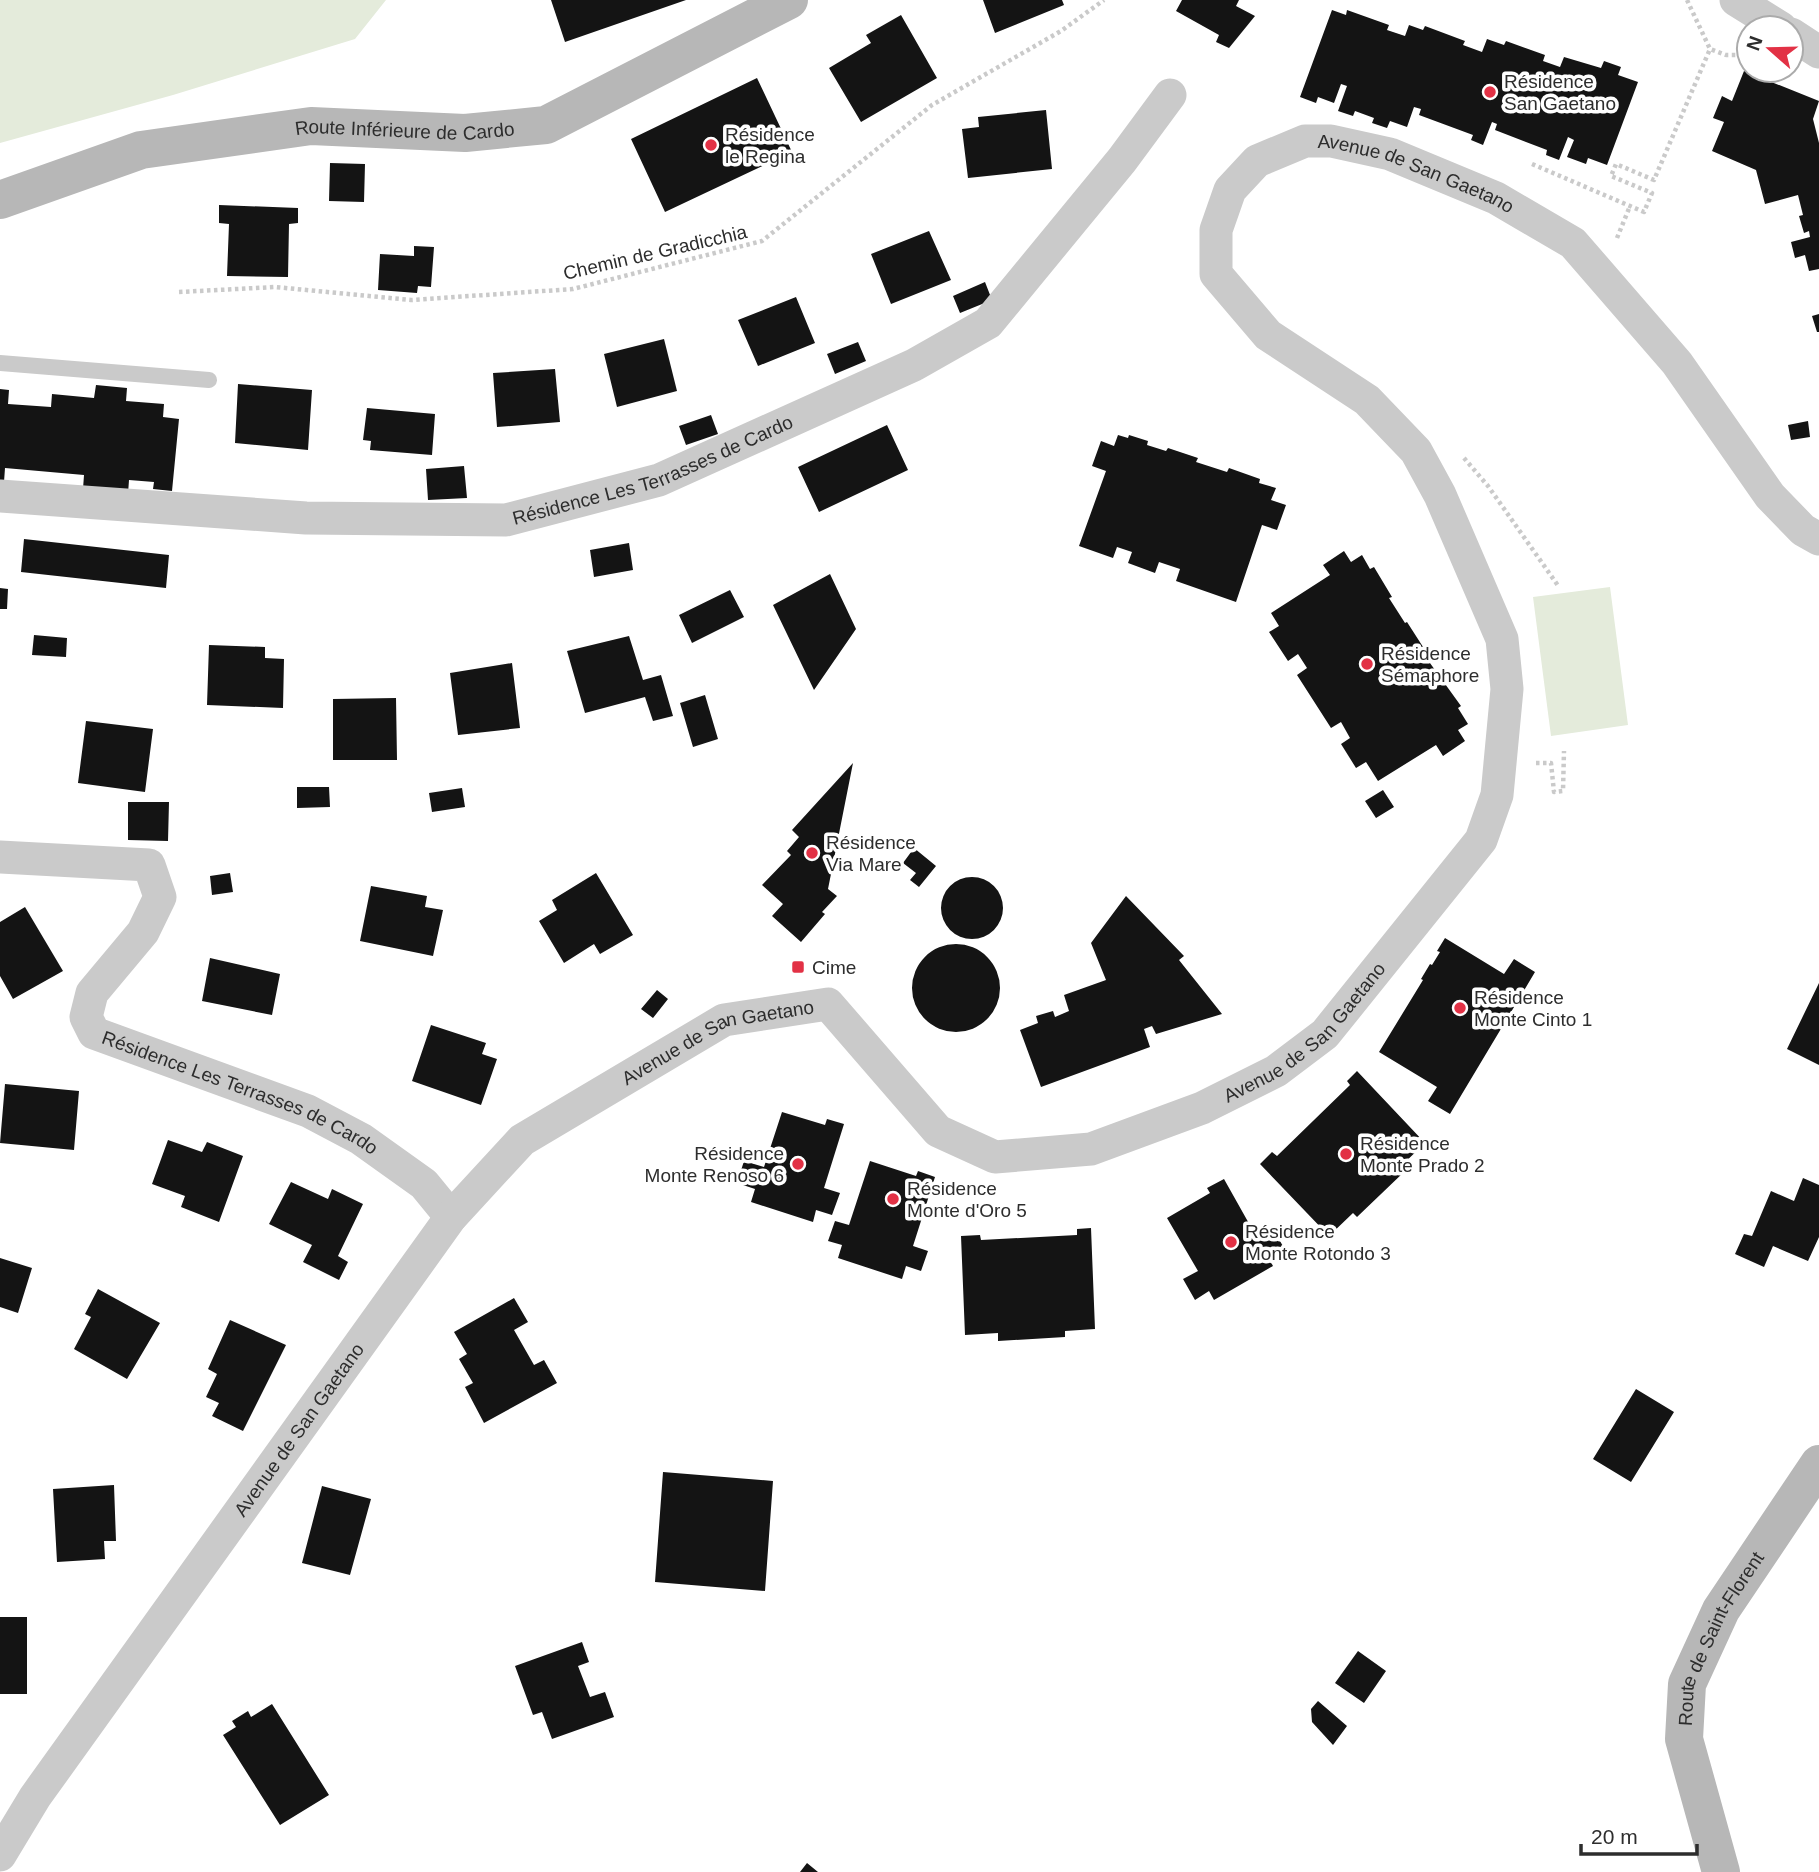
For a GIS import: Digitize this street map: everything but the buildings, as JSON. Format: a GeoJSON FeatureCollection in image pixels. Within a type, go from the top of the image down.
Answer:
{"type":"FeatureCollection","features":[{"type":"Feature","properties":{"kind":"street","name":"Route Inférieure de Cardo"},"geometry":{"type":"LineString","coordinates":[[0,200],[141,150],[311,126],[465,133],[546,125],[789,0]]}},
{"type":"Feature","properties":{"kind":"street"},"geometry":{"type":"LineString","coordinates":[[1736,0],[1758,14]]}},
{"type":"Feature","properties":{"kind":"street","name":"Résidence Les Terrasses de Cardo"},"geometry":{"type":"LineString","coordinates":[[0,495],[306,518],[506,520],[659,480],[914,365],[988,323],[1122,160],[1170,95]]}},
{"type":"Feature","properties":{"kind":"street","name":"Avenue de San Gaetano"},"geometry":{"type":"LineString","coordinates":[[0,1855],[35,1797],[451,1217],[522,1140],[724,1020],[828,1004],[938,1131],[995,1157],[1091,1149],[1202,1108],[1276,1071],[1325,1034],[1480,840],[1497,795],[1507,689],[1502,639],[1440,495],[1416,451],[1367,400],[1268,335],[1216,274],[1216,230],[1230,190],[1257,161],[1305,141],[1331,141],[1390,153],[1496,198],[1573,243],[1677,363],[1770,496],[1803,530],[1819,539]]}},
{"type":"Feature","properties":{"kind":"street","name":"Résidence Les Terrasses de Cardo"},"geometry":{"type":"LineString","coordinates":[[0,857],[149,865],[160,897],[143,932],[92,993],[86,1017],[94,1032],[308,1111],[361,1139],[424,1184],[451,1217]]}},
{"type":"Feature","properties":{"kind":"street","name":"Route de Saint-Florent"},"geometry":{"type":"LineString","coordinates":[[1721,1872],[1684,1739],[1687,1684],[1721,1610],[1819,1464]]}},
{"type":"Feature","properties":{"kind":"lane"},"geometry":{"type":"LineString","coordinates":[[0,363],[209,380]]}},
{"type":"Feature","properties":{"kind":"path","name":"Chemin de Gradicchia"},"geometry":{"type":"LineString","coordinates":[[179,292],[275,287],[411,300],[573,289],[762,241],[932,105],[1061,31],[1104,0]]}},
{"type":"Feature","properties":{"kind":"path"},"geometry":{"type":"LineString","coordinates":[[1687,0],[1710,49],[1726,55],[1735,55]]}},
{"type":"Feature","properties":{"kind":"path"},"geometry":{"type":"LineString","coordinates":[[1532,164],[1644,212],[1652,193],[1611,176],[1616,164],[1654,180],[1710,49]]}},
{"type":"Feature","properties":{"kind":"path"},"geometry":{"type":"LineString","coordinates":[[1416,451],[1450,441],[1488,486],[1559,587]]}},
{"type":"Feature","properties":{"kind":"path"},"geometry":{"type":"LineString","coordinates":[[1500,762],[1551,763],[1554,792],[1563,791],[1564,751]]}},
{"type":"Feature","properties":{"kind":"green space"},"geometry":{"type":"Polygon","coordinates":[[[0,0],[386,0],[355,39],[173,95],[0,143],[0,0]]]}},
{"type":"Feature","properties":{"kind":"green space"},"geometry":{"type":"Polygon","coordinates":[[[1610,587],[1628,725],[1551,736],[1533,597],[1610,587]]]}},
{"type":"Feature","properties":{"kind":"place","name":"Résidence San Gaetano"},"geometry":{"type":"Point","coordinates":[1490,92]}},
{"type":"Feature","properties":{"kind":"place","name":"Résidence le Regina"},"geometry":{"type":"Point","coordinates":[711,145]}},
{"type":"Feature","properties":{"kind":"place","name":"Résidence Sémaphore"},"geometry":{"type":"Point","coordinates":[1367,664]}},
{"type":"Feature","properties":{"kind":"place","name":"Résidence Via Mare"},"geometry":{"type":"Point","coordinates":[812,853]}},
{"type":"Feature","properties":{"kind":"place","name":"Cime"},"geometry":{"type":"Point","coordinates":[798,967]}},
{"type":"Feature","properties":{"kind":"place","name":"Résidence Monte Cinto 1"},"geometry":{"type":"Point","coordinates":[1460,1008]}},
{"type":"Feature","properties":{"kind":"place","name":"Résidence Monte Prado 2"},"geometry":{"type":"Point","coordinates":[1346,1154]}},
{"type":"Feature","properties":{"kind":"place","name":"Résidence Monte Renoso 6"},"geometry":{"type":"Point","coordinates":[798,1164]}},
{"type":"Feature","properties":{"kind":"place","name":"Résidence Monte d'Oro 5"},"geometry":{"type":"Point","coordinates":[893,1199]}},
{"type":"Feature","properties":{"kind":"place","name":"Résidence Monte Rotondo 3"},"geometry":{"type":"Point","coordinates":[1231,1242]}}]}
